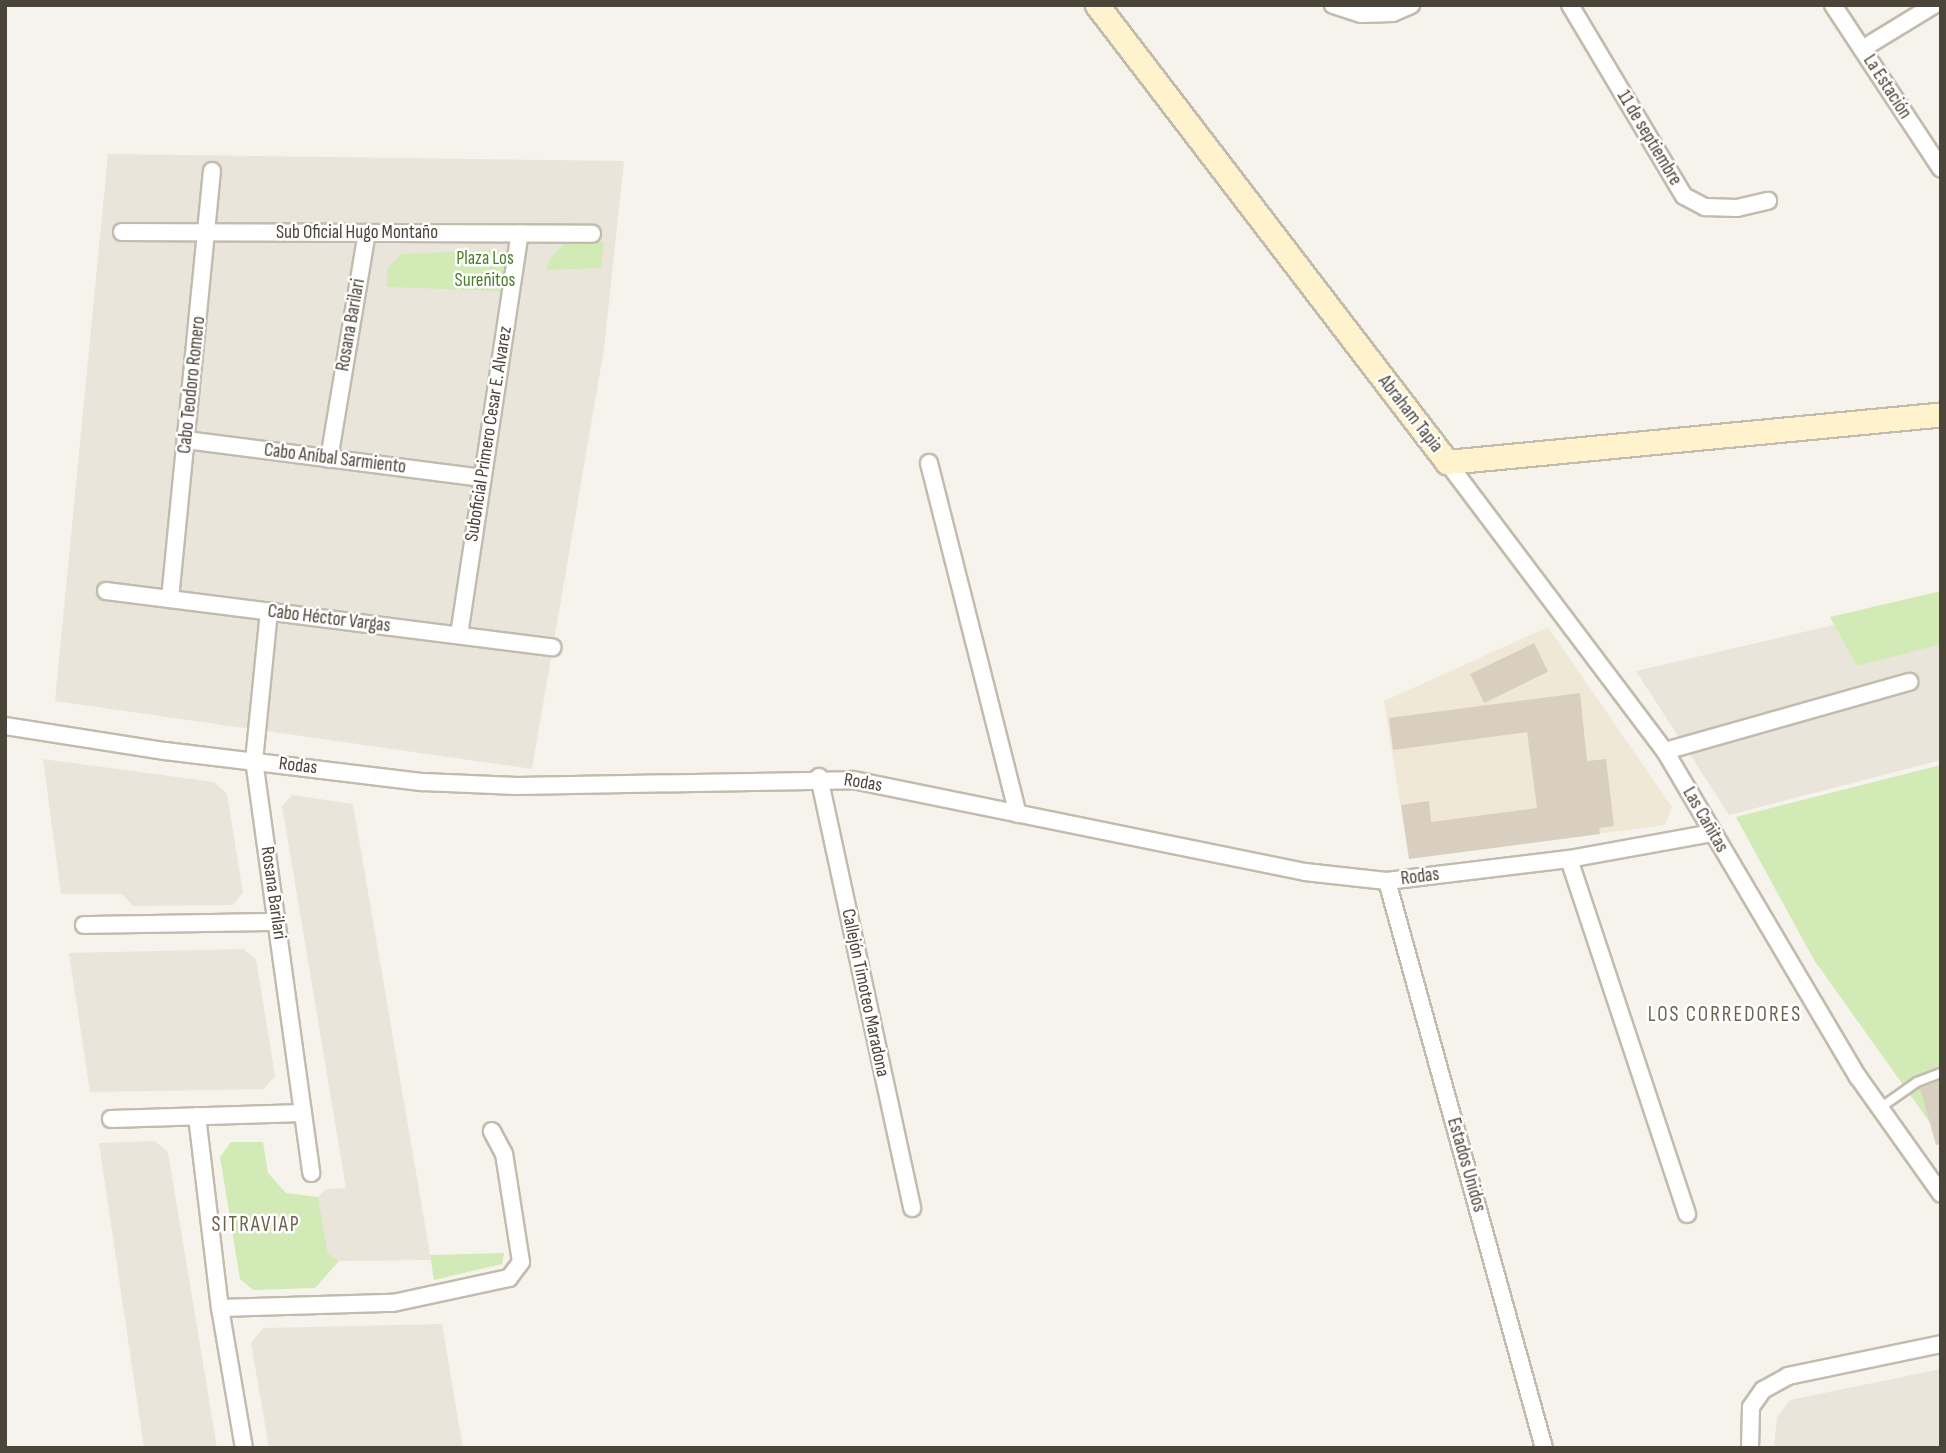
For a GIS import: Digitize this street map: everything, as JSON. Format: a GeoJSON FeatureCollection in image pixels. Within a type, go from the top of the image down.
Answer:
{"type":"FeatureCollection","features":[{"type":"Feature","properties":{"kind":"street","name":"Abraham Tapia"},"geometry":{"type":"LineString","coordinates":[[1097,5],[1447,462],[1941,414]]}},
{"type":"Feature","properties":{"kind":"street"},"geometry":{"type":"LineString","coordinates":[[1333,7],[1361,14],[1393,13],[1411,5]]}},
{"type":"Feature","properties":{"kind":"street","name":"11 de septiembre"},"geometry":{"type":"LineString","coordinates":[[1570,5],[1684,196],[1705,207],[1737,208],[1768,201]]}},
{"type":"Feature","properties":{"kind":"street","name":"La Estación"},"geometry":{"type":"LineString","coordinates":[[1833,5],[1941,169]]}},
{"type":"Feature","properties":{"kind":"street"},"geometry":{"type":"LineString","coordinates":[[1862,49],[1934,5]]}},
{"type":"Feature","properties":{"kind":"street","name":"Cabo Teodoro Romero"},"geometry":{"type":"LineString","coordinates":[[170,599],[212,171]]}},
{"type":"Feature","properties":{"kind":"street","name":"Sub Oficial Hugo Montaño"},"geometry":{"type":"LineString","coordinates":[[122,232],[592,234]]}},
{"type":"Feature","properties":{"kind":"street","name":"Rosana Barilari"},"geometry":{"type":"LineString","coordinates":[[329,458],[367,233]]}},
{"type":"Feature","properties":{"kind":"street","name":"Suboficial Primero Cesar E. Alvarez"},"geometry":{"type":"LineString","coordinates":[[458,635],[520,234]]}},
{"type":"Feature","properties":{"kind":"street","name":"Cabo Aníbal Sarmiento"},"geometry":{"type":"LineString","coordinates":[[187,440],[482,478]]}},
{"type":"Feature","properties":{"kind":"street","name":"Las Cañitas"},"geometry":{"type":"LineString","coordinates":[[1447,462],[1664,751],[1880,1108],[1941,1194]]}},
{"type":"Feature","properties":{"kind":"street"},"geometry":{"type":"LineString","coordinates":[[929,463],[1018,814]]}},
{"type":"Feature","properties":{"kind":"street","name":"Cabo Héctor Vargas"},"geometry":{"type":"LineString","coordinates":[[106,591],[552,647]]}},
{"type":"Feature","properties":{"kind":"street","name":"Rosana Barilari"},"geometry":{"type":"LineString","coordinates":[[270,611],[254,760],[311,1173]]}},
{"type":"Feature","properties":{"kind":"street"},"geometry":{"type":"LineString","coordinates":[[1664,751],[1909,682]]}},
{"type":"Feature","properties":{"kind":"street","name":"Rodas"},"geometry":{"type":"LineString","coordinates":[[5,726],[423,782],[517,786],[819,778],[853,780],[1305,872],[1387,881],[1569,859],[1712,833]]}},
{"type":"Feature","properties":{"kind":"street","name":"Callejón Timoteo Maradona"},"geometry":{"type":"LineString","coordinates":[[819,778],[912,1208]]}},
{"type":"Feature","properties":{"kind":"street"},"geometry":{"type":"LineString","coordinates":[[1569,859],[1687,1214]]}},
{"type":"Feature","properties":{"kind":"street","name":"Estados Unidos"},"geometry":{"type":"LineString","coordinates":[[1387,881],[1544,1448]]}},
{"type":"Feature","properties":{"kind":"street"},"geometry":{"type":"LineString","coordinates":[[84,925],[277,922]]}},
{"type":"Feature","properties":{"kind":"street"},"geometry":{"type":"LineString","coordinates":[[111,1118],[303,1113]]}},
{"type":"Feature","properties":{"kind":"street"},"geometry":{"type":"LineString","coordinates":[[197,1116],[220,1308],[244,1448]]}},
{"type":"Feature","properties":{"kind":"street"},"geometry":{"type":"LineString","coordinates":[[220,1308],[393,1303],[509,1278],[522,1262],[504,1154],[492,1131]]}},
{"type":"Feature","properties":{"kind":"street"},"geometry":{"type":"LineString","coordinates":[[1749,1448],[1751,1407],[1763,1390],[1788,1376],[1941,1344]]}},
{"type":"Feature","properties":{"kind":"lane"},"geometry":{"type":"LineString","coordinates":[[1880,1108],[1917,1082],[1941,1073]]}},
{"type":"Feature","properties":{"kind":"shaded area"},"geometry":{"type":"Polygon","coordinates":[[[108,154],[624,161],[604,349],[532,769],[55,701],[108,154]]]}},
{"type":"Feature","properties":{"kind":"shaded area"},"geometry":{"type":"Polygon","coordinates":[[[1941,600],[1941,760],[1729,815],[1636,671],[1941,600]]]}},
{"type":"Feature","properties":{"kind":"shaded area"},"geometry":{"type":"Polygon","coordinates":[[[1548,627],[1672,807],[1665,825],[1409,859],[1384,701],[1548,627]]]}},
{"type":"Feature","properties":{"kind":"shaded area"},"geometry":{"type":"Polygon","coordinates":[[[43,759],[214,782],[227,794],[243,893],[233,905],[133,906],[122,894],[61,894],[43,759]]]}},
{"type":"Feature","properties":{"kind":"shaded area"},"geometry":{"type":"Polygon","coordinates":[[[292,795],[353,804],[431,1260],[339,1261],[328,1253],[318,1197],[326,1189],[346,1188],[282,806],[292,795]]]}},
{"type":"Feature","properties":{"kind":"shaded area"},"geometry":{"type":"Polygon","coordinates":[[[243,949],[256,959],[275,1076],[264,1089],[90,1092],[69,953],[243,949]]]}},
{"type":"Feature","properties":{"kind":"shaded area"},"geometry":{"type":"Polygon","coordinates":[[[155,1141],[168,1152],[217,1448],[144,1448],[99,1143],[155,1141]]]}},
{"type":"Feature","properties":{"kind":"shaded area"},"geometry":{"type":"Polygon","coordinates":[[[442,1324],[463,1448],[269,1448],[251,1343],[263,1328],[442,1324]]]}},
{"type":"Feature","properties":{"kind":"shaded area"},"geometry":{"type":"Polygon","coordinates":[[[1941,1369],[1941,1448],[1774,1448],[1777,1417],[1790,1400],[1941,1369]]]}},
{"type":"Feature","properties":{"kind":"green space"},"geometry":{"type":"Polygon","coordinates":[[[604,242],[601,268],[547,270],[548,261],[565,243],[604,242]]]}},
{"type":"Feature","properties":{"kind":"green space","name":"Plaza Los Sureñitos"},"geometry":{"type":"Polygon","coordinates":[[[496,250],[506,258],[502,291],[387,287],[387,269],[401,254],[496,250]]]}},
{"type":"Feature","properties":{"kind":"green space"},"geometry":{"type":"Polygon","coordinates":[[[1941,591],[1941,644],[1857,666],[1830,617],[1941,591]]]}},
{"type":"Feature","properties":{"kind":"green space"},"geometry":{"type":"Polygon","coordinates":[[[1941,765],[1941,1138],[1814,960],[1736,817],[1941,765]]]}},
{"type":"Feature","properties":{"kind":"green space"},"geometry":{"type":"Polygon","coordinates":[[[231,1142],[263,1142],[268,1173],[286,1193],[318,1197],[328,1253],[339,1261],[315,1288],[253,1290],[240,1279],[220,1157],[231,1142]]]}},
{"type":"Feature","properties":{"kind":"green space"},"geometry":{"type":"Polygon","coordinates":[[[504,1253],[502,1264],[434,1280],[430,1255],[504,1253]]]}},
{"type":"Feature","properties":{"kind":"building"},"geometry":{"type":"Polygon","coordinates":[[[1534,643],[1548,672],[1484,703],[1470,674],[1534,643]]]}},
{"type":"Feature","properties":{"kind":"building"},"geometry":{"type":"Polygon","coordinates":[[[1580,693],[1587,761],[1606,759],[1614,826],[1599,828],[1600,834],[1409,859],[1401,805],[1429,801],[1431,822],[1537,808],[1527,732],[1393,750],[1389,718],[1580,693]]]}},
{"type":"Feature","properties":{"kind":"building"},"geometry":{"type":"Polygon","coordinates":[[[1941,1080],[1941,1144],[1936,1145],[1920,1088],[1941,1080]]]}},
{"type":"Feature","properties":{"kind":"district","name":"LOS CORREDORES"},"geometry":{"type":"Point","coordinates":[1725,1015]}},
{"type":"Feature","properties":{"kind":"district","name":"SITRAVIAP"},"geometry":{"type":"Point","coordinates":[256,1225]}}]}
